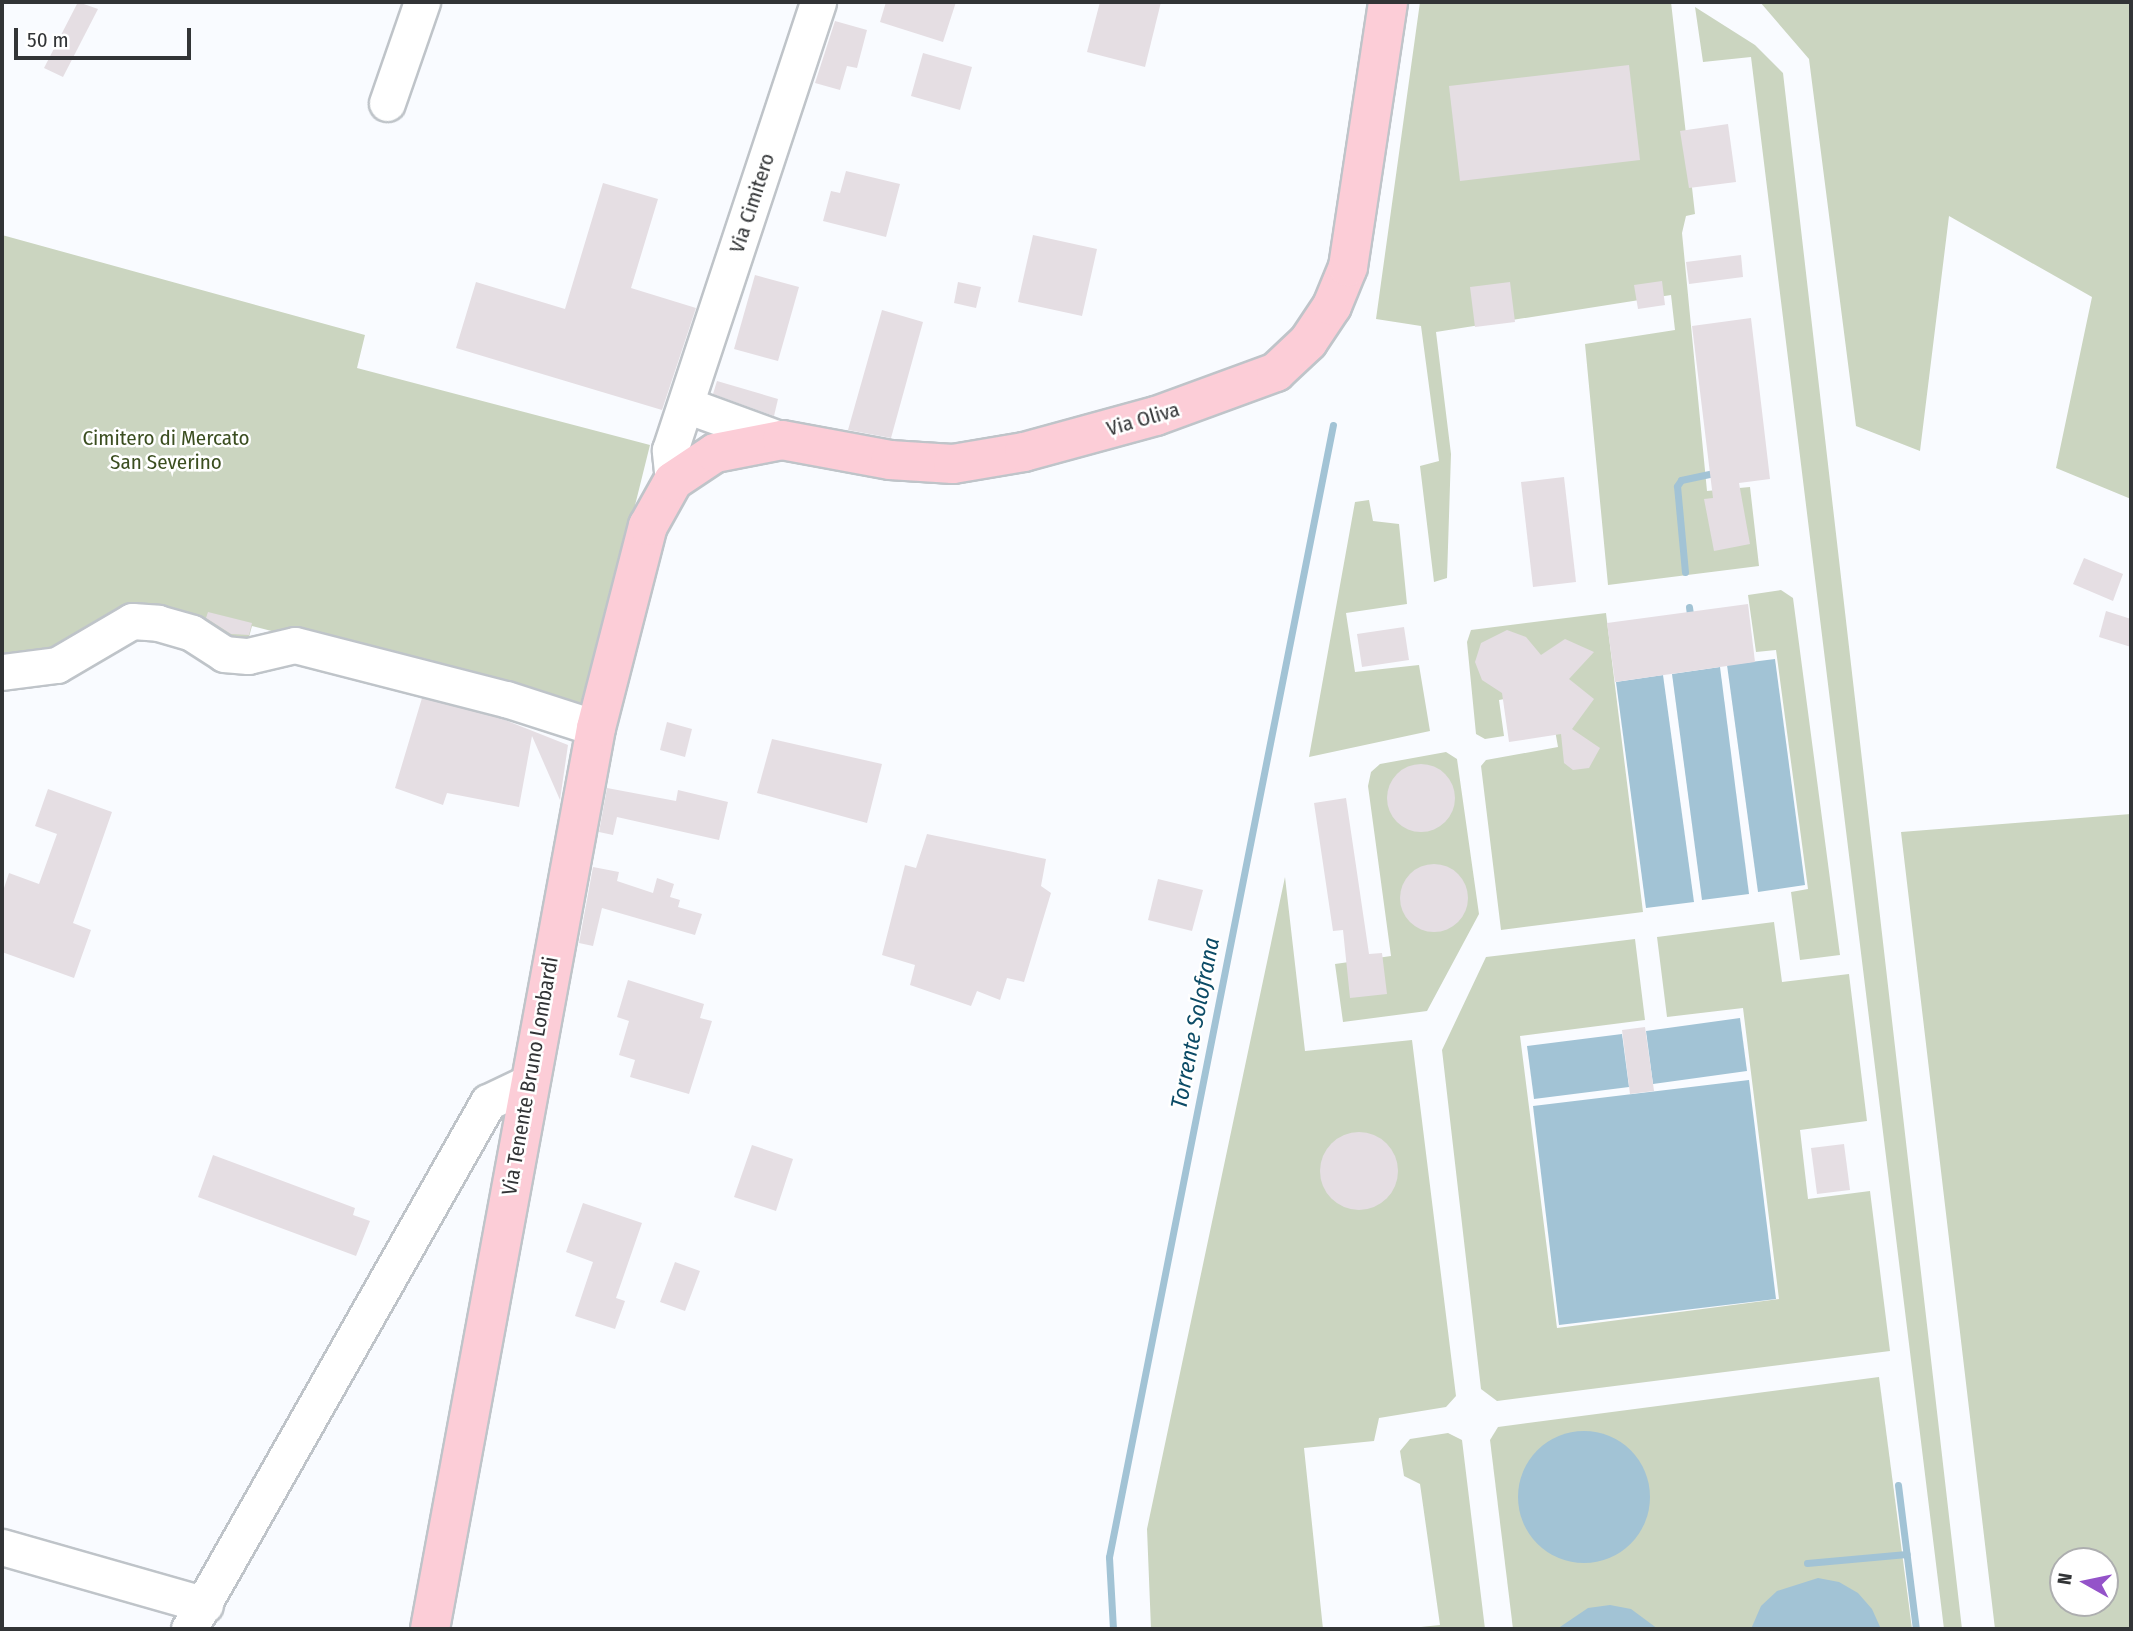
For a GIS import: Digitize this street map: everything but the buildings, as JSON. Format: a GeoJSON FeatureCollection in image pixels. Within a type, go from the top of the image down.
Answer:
{"type":"FeatureCollection","features":[{"type":"Feature","properties":{"kind":"main road","name":"Via Oliva"},"geometry":{"type":"LineString","coordinates":[[648,527],[673,481],[715,453],[782,440],[890,460],[953,464],[1024,452],[1156,416],[1241,388],[1276,372],[1308,342],[1332,306],[1348,267],[1388,2]]}},
{"type":"Feature","properties":{"kind":"main road","name":"Via Tenente Bruno Lombardi"},"geometry":{"type":"LineString","coordinates":[[430,1629],[596,728],[648,527]]}},
{"type":"Feature","properties":{"kind":"street"},"geometry":{"type":"LineString","coordinates":[[387,103],[422,2]]}},
{"type":"Feature","properties":{"kind":"street","name":"Via Cimitero"},"geometry":{"type":"LineString","coordinates":[[673,481],[670,450],[818,2]]}},
{"type":"Feature","properties":{"kind":"street"},"geometry":{"type":"LineString","coordinates":[[686,405],[782,440]]}},
{"type":"Feature","properties":{"kind":"street"},"geometry":{"type":"LineString","coordinates":[[686,405],[715,453]]}},
{"type":"Feature","properties":{"kind":"street"},"geometry":{"type":"LineString","coordinates":[[2,672],[57,665],[132,621],[158,623],[191,633],[224,654],[248,656],[295,645],[506,699],[596,728]]}},
{"type":"Feature","properties":{"kind":"street"},"geometry":{"type":"LineString","coordinates":[[2,1547],[197,1617],[488,1102],[530,1083]]}},
{"type":"Feature","properties":{"kind":"green space"},"geometry":{"type":"Polygon","coordinates":[[[1420,2],[1671,2],[1695,214],[1686,216],[1682,233],[1707,491],[1750,487],[1759,566],[1608,585],[1585,344],[1675,330],[1671,295],[1436,332],[1451,454],[1447,578],[1434,582],[1420,466],[1439,461],[1421,326],[1376,319],[1420,2]]]}},
{"type":"Feature","properties":{"kind":"green space"},"geometry":{"type":"Polygon","coordinates":[[[1760,2],[2131,2],[2131,499],[2056,468],[2092,297],[1949,216],[1920,451],[1856,426],[1809,59],[1760,2]]]}},
{"type":"Feature","properties":{"kind":"green space"},"geometry":{"type":"Polygon","coordinates":[[[1695,7],[1755,45],[1783,73],[1962,1629],[1944,1629],[1751,57],[1703,62],[1695,7]]]}},
{"type":"Feature","properties":{"kind":"green space","name":"Cimitero di Mercato San Severino"},"geometry":{"type":"Polygon","coordinates":[[[2,235],[365,335],[357,368],[650,445],[584,711],[252,626],[246,648],[166,615],[60,656],[2,657],[2,235]]]}},
{"type":"Feature","properties":{"kind":"green space"},"geometry":{"type":"Polygon","coordinates":[[[1369,500],[1373,521],[1399,524],[1407,604],[1346,613],[1355,672],[1419,665],[1430,731],[1309,757],[1355,502],[1369,500]]]}},
{"type":"Feature","properties":{"kind":"green space"},"geometry":{"type":"Polygon","coordinates":[[[1781,590],[1793,598],[1840,955],[1800,960],[1791,892],[1808,889],[1776,650],[1756,652],[1748,595],[1781,590]]]}},
{"type":"Feature","properties":{"kind":"green space"},"geometry":{"type":"Polygon","coordinates":[[[1606,613],[1643,912],[1501,930],[1481,766],[1486,760],[1558,747],[1548,691],[1499,700],[1504,736],[1485,739],[1476,734],[1467,642],[1471,630],[1606,613]]]}},
{"type":"Feature","properties":{"kind":"green space"},"geometry":{"type":"Polygon","coordinates":[[[1446,752],[1457,759],[1479,914],[1427,1011],[1343,1022],[1335,964],[1391,956],[1368,786],[1371,772],[1380,764],[1446,752]]]}},
{"type":"Feature","properties":{"kind":"green space"},"geometry":{"type":"Polygon","coordinates":[[[2131,814],[2131,1629],[1995,1629],[1901,832],[2131,814]]]}},
{"type":"Feature","properties":{"kind":"green space"},"geometry":{"type":"Polygon","coordinates":[[[1285,877],[1305,1051],[1412,1040],[1456,1396],[1446,1407],[1379,1418],[1374,1441],[1304,1448],[1323,1629],[1151,1629],[1147,1529],[1285,877]]]}},
{"type":"Feature","properties":{"kind":"green space"},"geometry":{"type":"Polygon","coordinates":[[[1774,922],[1782,982],[1849,974],[1867,1121],[1800,1130],[1808,1199],[1870,1191],[1890,1351],[1497,1401],[1481,1389],[1442,1050],[1486,957],[1635,939],[1645,1020],[1520,1036],[1557,1328],[1779,1299],[1743,1008],[1667,1017],[1657,937],[1774,922]]]}},
{"type":"Feature","properties":{"kind":"green space"},"geometry":{"type":"Polygon","coordinates":[[[1879,1377],[1912,1629],[1513,1629],[1490,1440],[1498,1427],[1879,1377]]]}},
{"type":"Feature","properties":{"kind":"green space"},"geometry":{"type":"Polygon","coordinates":[[[1448,1433],[1462,1440],[1485,1629],[1402,1629],[1440,1625],[1420,1484],[1404,1476],[1400,1451],[1410,1439],[1448,1433]]]}},
{"type":"Feature","properties":{"kind":"water"},"geometry":{"type":"Polygon","coordinates":[[[1775,659],[1805,885],[1758,892],[1727,665],[1775,659]]]}},
{"type":"Feature","properties":{"kind":"water"},"geometry":{"type":"Polygon","coordinates":[[[1720,667],[1749,894],[1702,900],[1672,674],[1720,667]]]}},
{"type":"Feature","properties":{"kind":"water"},"geometry":{"type":"Polygon","coordinates":[[[1663,675],[1694,902],[1646,908],[1616,682],[1663,675]]]}},
{"type":"Feature","properties":{"kind":"water"},"geometry":{"type":"Polygon","coordinates":[[[1740,1018],[1747,1071],[1653,1084],[1646,1031],[1740,1018]]]}},
{"type":"Feature","properties":{"kind":"water"},"geometry":{"type":"Polygon","coordinates":[[[1622,1034],[1629,1087],[1534,1099],[1527,1046],[1622,1034]]]}},
{"type":"Feature","properties":{"kind":"water"},"geometry":{"type":"Polygon","coordinates":[[[1749,1080],[1776,1299],[1559,1325],[1533,1106],[1749,1080]]]}},
{"type":"Feature","properties":{"kind":"water"},"geometry":{"type":"Polygon","coordinates":[[[1584,1431],[1609,1436],[1631,1450],[1645,1472],[1650,1497],[1645,1522],[1631,1544],[1609,1558],[1584,1563],[1559,1558],[1537,1544],[1523,1522],[1518,1497],[1523,1472],[1537,1450],[1559,1436],[1584,1431]]]}},
{"type":"Feature","properties":{"kind":"water"},"geometry":{"type":"Polygon","coordinates":[[[1818,1578],[1839,1582],[1858,1593],[1872,1609],[1881,1629],[1751,1629],[1761,1606],[1777,1591],[1818,1578]]]}},
{"type":"Feature","properties":{"kind":"water"},"geometry":{"type":"Polygon","coordinates":[[[1610,1605],[1631,1609],[1658,1629],[1557,1629],[1588,1608],[1610,1605]]]}},
{"type":"Feature","properties":{"kind":"waterway","name":"Torrente Solofrana"},"geometry":{"type":"LineString","coordinates":[[1113,1629],[1109,1557],[1333,425]]}},
{"type":"Feature","properties":{"kind":"waterway"},"geometry":{"type":"LineString","coordinates":[[1685,572],[1677,486],[1681,480],[1710,474]]}},
{"type":"Feature","properties":{"kind":"waterway"},"geometry":{"type":"LineString","coordinates":[[1689,607],[1691,621]]}},
{"type":"Feature","properties":{"kind":"waterway"},"geometry":{"type":"LineString","coordinates":[[1898,1485],[1916,1629]]}},
{"type":"Feature","properties":{"kind":"waterway"},"geometry":{"type":"LineString","coordinates":[[1807,1563],[1907,1554]]}}]}
